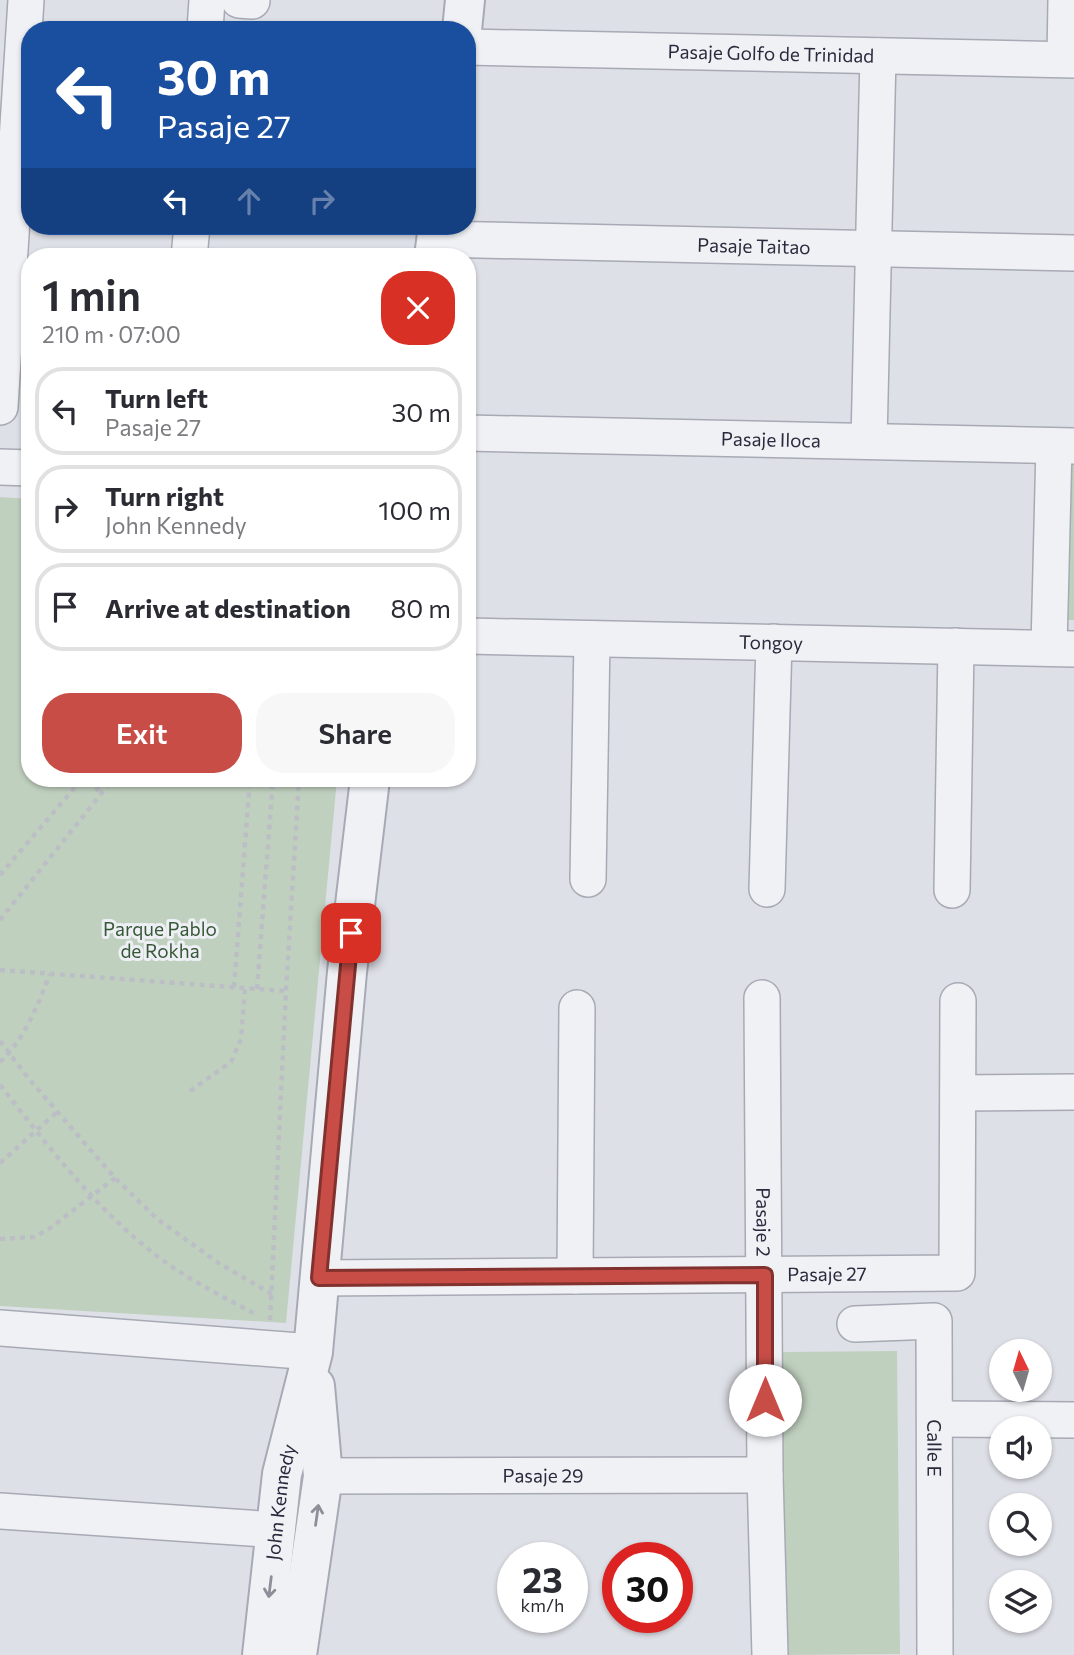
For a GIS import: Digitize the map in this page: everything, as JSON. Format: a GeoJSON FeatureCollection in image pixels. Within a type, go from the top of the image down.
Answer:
{"type":"FeatureCollection","features":[{"type":"Feature","properties":{"kind":"street"},"geometry":{"type":"LineString","coordinates":[[25,21],[26,0]]}},
{"type":"Feature","properties":{"kind":"street"},"geometry":{"type":"LineString","coordinates":[[206,21],[207,0]]}},
{"type":"Feature","properties":{"kind":"street"},"geometry":{"type":"LineString","coordinates":[[239,0],[252,1]]}},
{"type":"Feature","properties":{"kind":"street"},"geometry":{"type":"LineString","coordinates":[[463,21],[465,0]]}},
{"type":"Feature","properties":{"kind":"street"},"geometry":{"type":"LineString","coordinates":[[1066,0],[1069,60]]}},
{"type":"Feature","properties":{"kind":"street","name":"Pasaje Golfo de Trinidad"},"geometry":{"type":"LineString","coordinates":[[476,47],[1069,60]]}},
{"type":"Feature","properties":{"kind":"street"},"geometry":{"type":"LineString","coordinates":[[869,441],[878,56]]}},
{"type":"Feature","properties":{"kind":"street"},"geometry":{"type":"LineString","coordinates":[[0,407],[21,78]]}},
{"type":"Feature","properties":{"kind":"street","name":"Pasaje Taitao"},"geometry":{"type":"LineString","coordinates":[[436,241],[1074,253]]}},
{"type":"Feature","properties":{"kind":"street","name":"Pasaje Iloca"},"geometry":{"type":"LineString","coordinates":[[476,433],[1064,446]]}},
{"type":"Feature","properties":{"kind":"street"},"geometry":{"type":"LineString","coordinates":[[1061,649],[1064,446]]}},
{"type":"Feature","properties":{"kind":"street"},"geometry":{"type":"LineString","coordinates":[[0,467],[21,468]]}},
{"type":"Feature","properties":{"kind":"street","name":"Tongoy"},"geometry":{"type":"LineString","coordinates":[[476,636],[1061,649]]}},
{"type":"Feature","properties":{"kind":"street"},"geometry":{"type":"LineString","coordinates":[[588,879],[592,639]]}},
{"type":"Feature","properties":{"kind":"street"},"geometry":{"type":"LineString","coordinates":[[767,889],[774,642]]}},
{"type":"Feature","properties":{"kind":"street"},"geometry":{"type":"LineString","coordinates":[[952,890],[957,646]]}},
{"type":"Feature","properties":{"kind":"street","name":"John Kennedy"},"geometry":{"type":"LineString","coordinates":[[297,1655],[323,1476],[313,1352],[346,972],[369,787]]}},
{"type":"Feature","properties":{"kind":"street","name":"Pasaje 2"},"geometry":{"type":"LineString","coordinates":[[762,998],[765,1475],[770,1655]]}},
{"type":"Feature","properties":{"kind":"street"},"geometry":{"type":"LineString","coordinates":[[958,1001],[958,1093],[1074,1092]]}},
{"type":"Feature","properties":{"kind":"street"},"geometry":{"type":"LineString","coordinates":[[575,1276],[577,1008]]}},
{"type":"Feature","properties":{"kind":"street","name":"Pasaje 27"},"geometry":{"type":"LineString","coordinates":[[319,1278],[957,1273],[958,1093]]}},
{"type":"Feature","properties":{"kind":"street","name":"Calle E"},"geometry":{"type":"LineString","coordinates":[[855,1324],[934,1321],[935,1655]]}},
{"type":"Feature","properties":{"kind":"street"},"geometry":{"type":"LineString","coordinates":[[0,1328],[313,1352]]}},
{"type":"Feature","properties":{"kind":"street","name":"John Kennedy"},"geometry":{"type":"LineString","coordinates":[[262,1655],[282,1474],[313,1352]]}},
{"type":"Feature","properties":{"kind":"street"},"geometry":{"type":"LineString","coordinates":[[935,1419],[1074,1420]]}},
{"type":"Feature","properties":{"kind":"street","name":"Pasaje 29"},"geometry":{"type":"LineString","coordinates":[[323,1476],[765,1475]]}},
{"type":"Feature","properties":{"kind":"street"},"geometry":{"type":"LineString","coordinates":[[0,1511],[277,1530]]}},
{"type":"Feature","properties":{"kind":"path"},"geometry":{"type":"LineString","coordinates":[[0,875],[75,787]]}},
{"type":"Feature","properties":{"kind":"path"},"geometry":{"type":"LineString","coordinates":[[96,787],[101,794]]}},
{"type":"Feature","properties":{"kind":"path"},"geometry":{"type":"LineString","coordinates":[[0,920],[107,787]]}},
{"type":"Feature","properties":{"kind":"path"},"geometry":{"type":"LineString","coordinates":[[234,987],[249,787]]}},
{"type":"Feature","properties":{"kind":"path"},"geometry":{"type":"LineString","coordinates":[[257,989],[272,787]]}},
{"type":"Feature","properties":{"kind":"path"},"geometry":{"type":"LineString","coordinates":[[0,1085],[91,1196],[148,1250],[270,1322],[299,787]]}},
{"type":"Feature","properties":{"kind":"path"},"geometry":{"type":"LineString","coordinates":[[0,970],[286,991]]}},
{"type":"Feature","properties":{"kind":"path"},"geometry":{"type":"LineString","coordinates":[[0,1062],[9,1053],[36,1010],[50,974]]}},
{"type":"Feature","properties":{"kind":"path"},"geometry":{"type":"LineString","coordinates":[[190,1091],[231,1062],[242,1039],[244,988]]}},
{"type":"Feature","properties":{"kind":"path"},"geometry":{"type":"LineString","coordinates":[[0,1041],[115,1178],[156,1218],[220,1264],[272,1294]]}},
{"type":"Feature","properties":{"kind":"path"},"geometry":{"type":"LineString","coordinates":[[0,1163],[57,1112]]}},
{"type":"Feature","properties":{"kind":"path"},"geometry":{"type":"LineString","coordinates":[[0,1240],[34,1237],[49,1229],[115,1178]]}},
{"type":"Feature","properties":{"kind":"green space"},"geometry":{"type":"Polygon","coordinates":[[[1066,464],[1074,464],[1074,620],[1066,620],[1066,464]]]}},
{"type":"Feature","properties":{"kind":"green space","name":"Parque Pablo de Rokha"},"geometry":{"type":"Polygon","coordinates":[[[0,497],[21,498],[21,787],[336,787],[286,1323],[0,1306],[0,497]]]}},
{"type":"Feature","properties":{"kind":"green space"},"geometry":{"type":"Polygon","coordinates":[[[897,1351],[900,1654],[785,1655],[782,1352],[897,1351]]]}},
{"type":"Feature","properties":{"kind":"route"},"geometry":{"type":"LineString","coordinates":[[351,933],[319,1278],[765,1275],[765,1400]]}}]}
